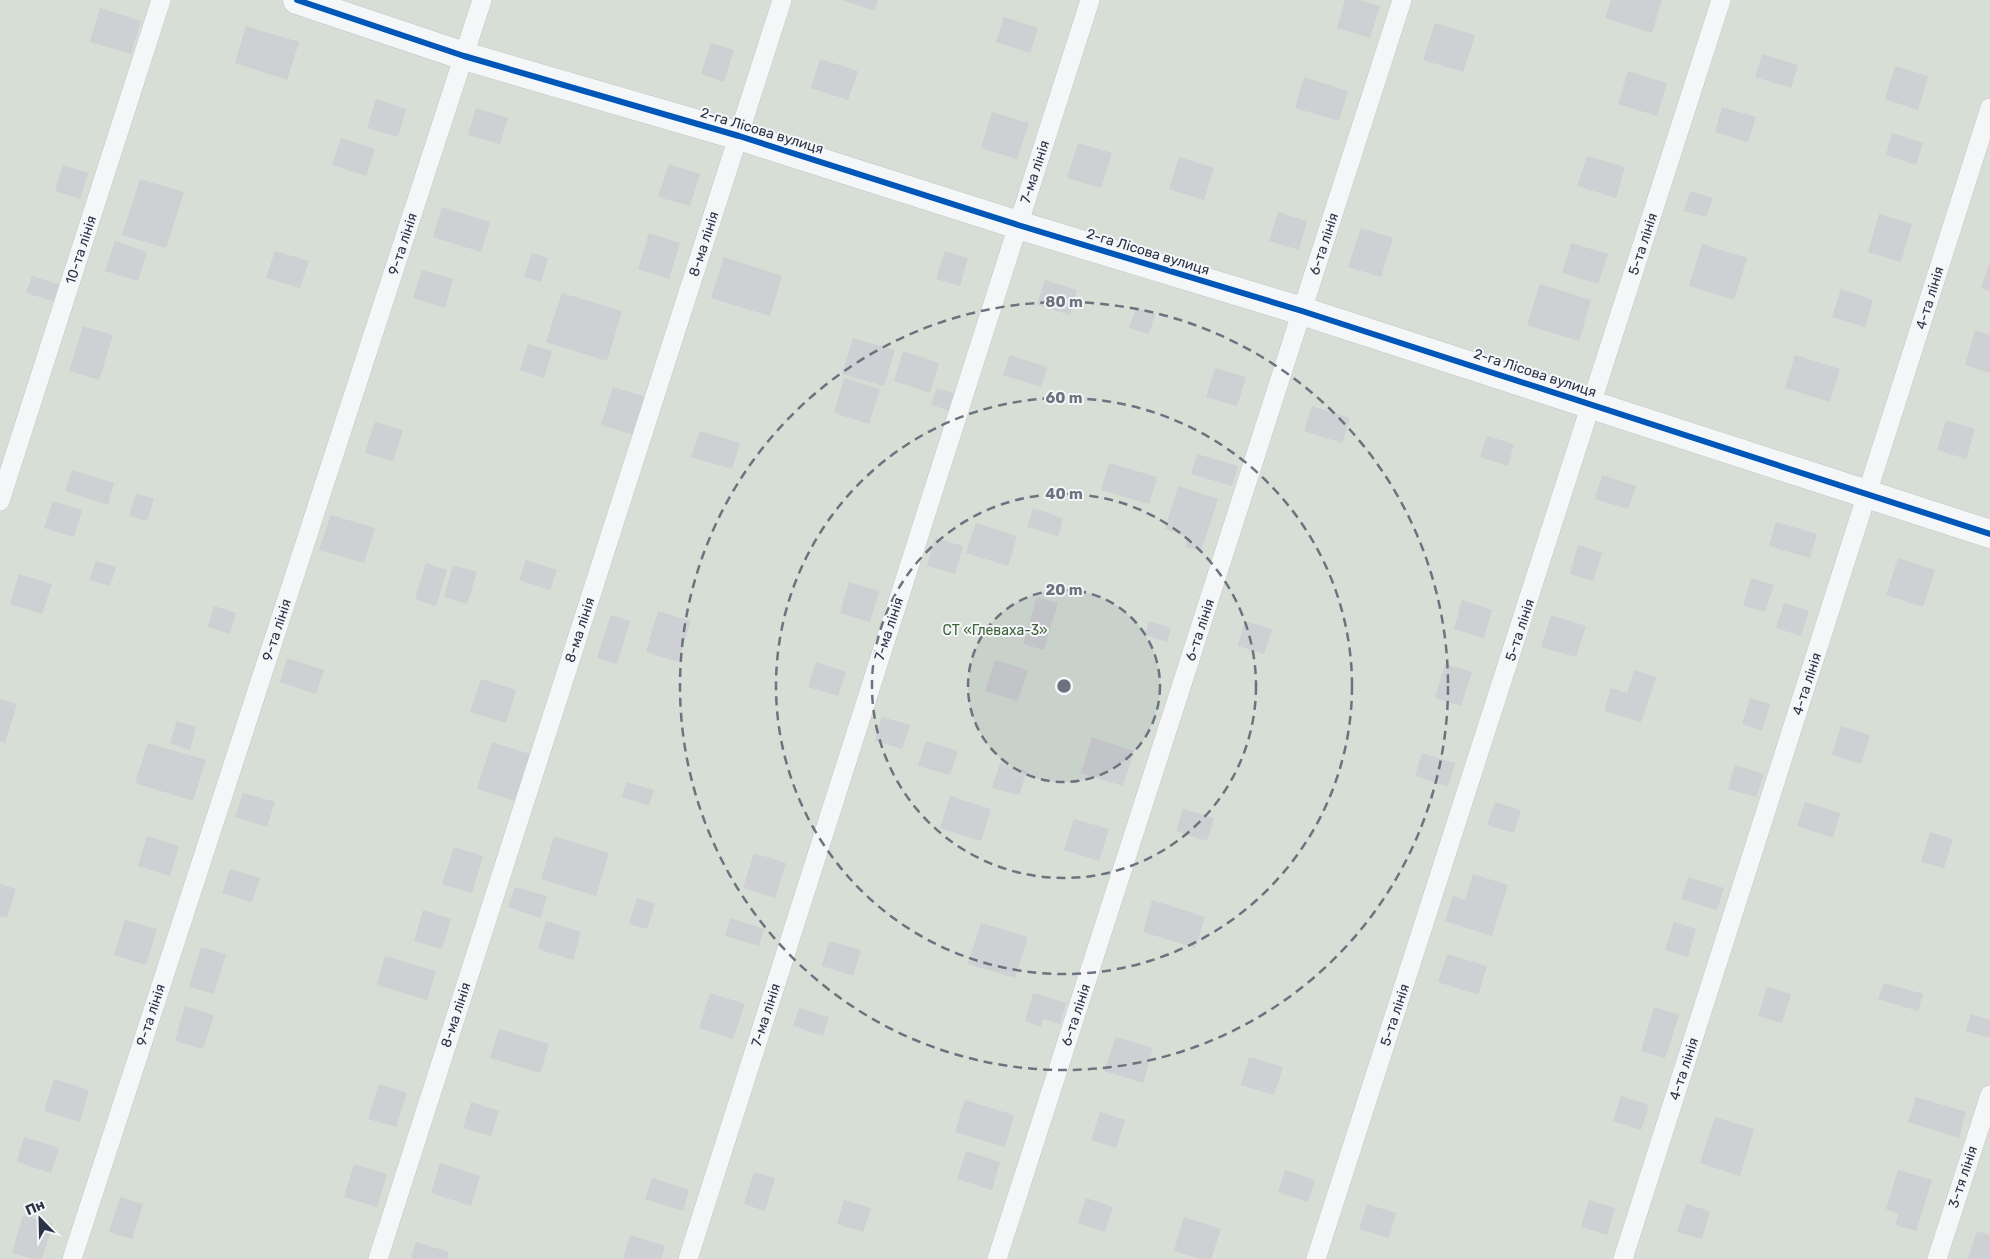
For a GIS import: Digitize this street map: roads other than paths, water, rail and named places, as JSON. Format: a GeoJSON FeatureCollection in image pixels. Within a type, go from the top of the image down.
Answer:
{"type":"FeatureCollection","features":[{"type":"Feature","properties":{"kind":"street","name":"2-га Лісова вулиця"},"geometry":{"type":"LineString","coordinates":[[297,0],[464,56],[739,136],[1018,225],[1302,311],[1990,534]]}},
{"type":"Feature","properties":{"kind":"lane","name":"10-та лінія"},"geometry":{"type":"LineString","coordinates":[[0,501],[161,0]]}},
{"type":"Feature","properties":{"kind":"lane","name":"9-та лінія"},"geometry":{"type":"LineString","coordinates":[[72,1259],[482,0]]}},
{"type":"Feature","properties":{"kind":"lane","name":"8-ма лінія"},"geometry":{"type":"LineString","coordinates":[[378,1259],[782,0]]}},
{"type":"Feature","properties":{"kind":"lane","name":"7-ма лінія"},"geometry":{"type":"LineString","coordinates":[[688,1259],[1090,0]]}},
{"type":"Feature","properties":{"kind":"lane","name":"6-та лінія"},"geometry":{"type":"LineString","coordinates":[[997,1259],[1402,0]]}},
{"type":"Feature","properties":{"kind":"lane","name":"5-та лінія"},"geometry":{"type":"LineString","coordinates":[[1316,1259],[1592,405],[1720,0]]}},
{"type":"Feature","properties":{"kind":"lane","name":"4-та лінія"},"geometry":{"type":"LineString","coordinates":[[1623,1259],[1990,108]]}},
{"type":"Feature","properties":{"kind":"lane","name":"3-тя лінія"},"geometry":{"type":"LineString","coordinates":[[1936,1259],[1990,1095]]}},
{"type":"Feature","properties":{"kind":"park label","name":"СТ «Глеваха-3»"},"geometry":{"type":"Point","coordinates":[995,630]}}]}
